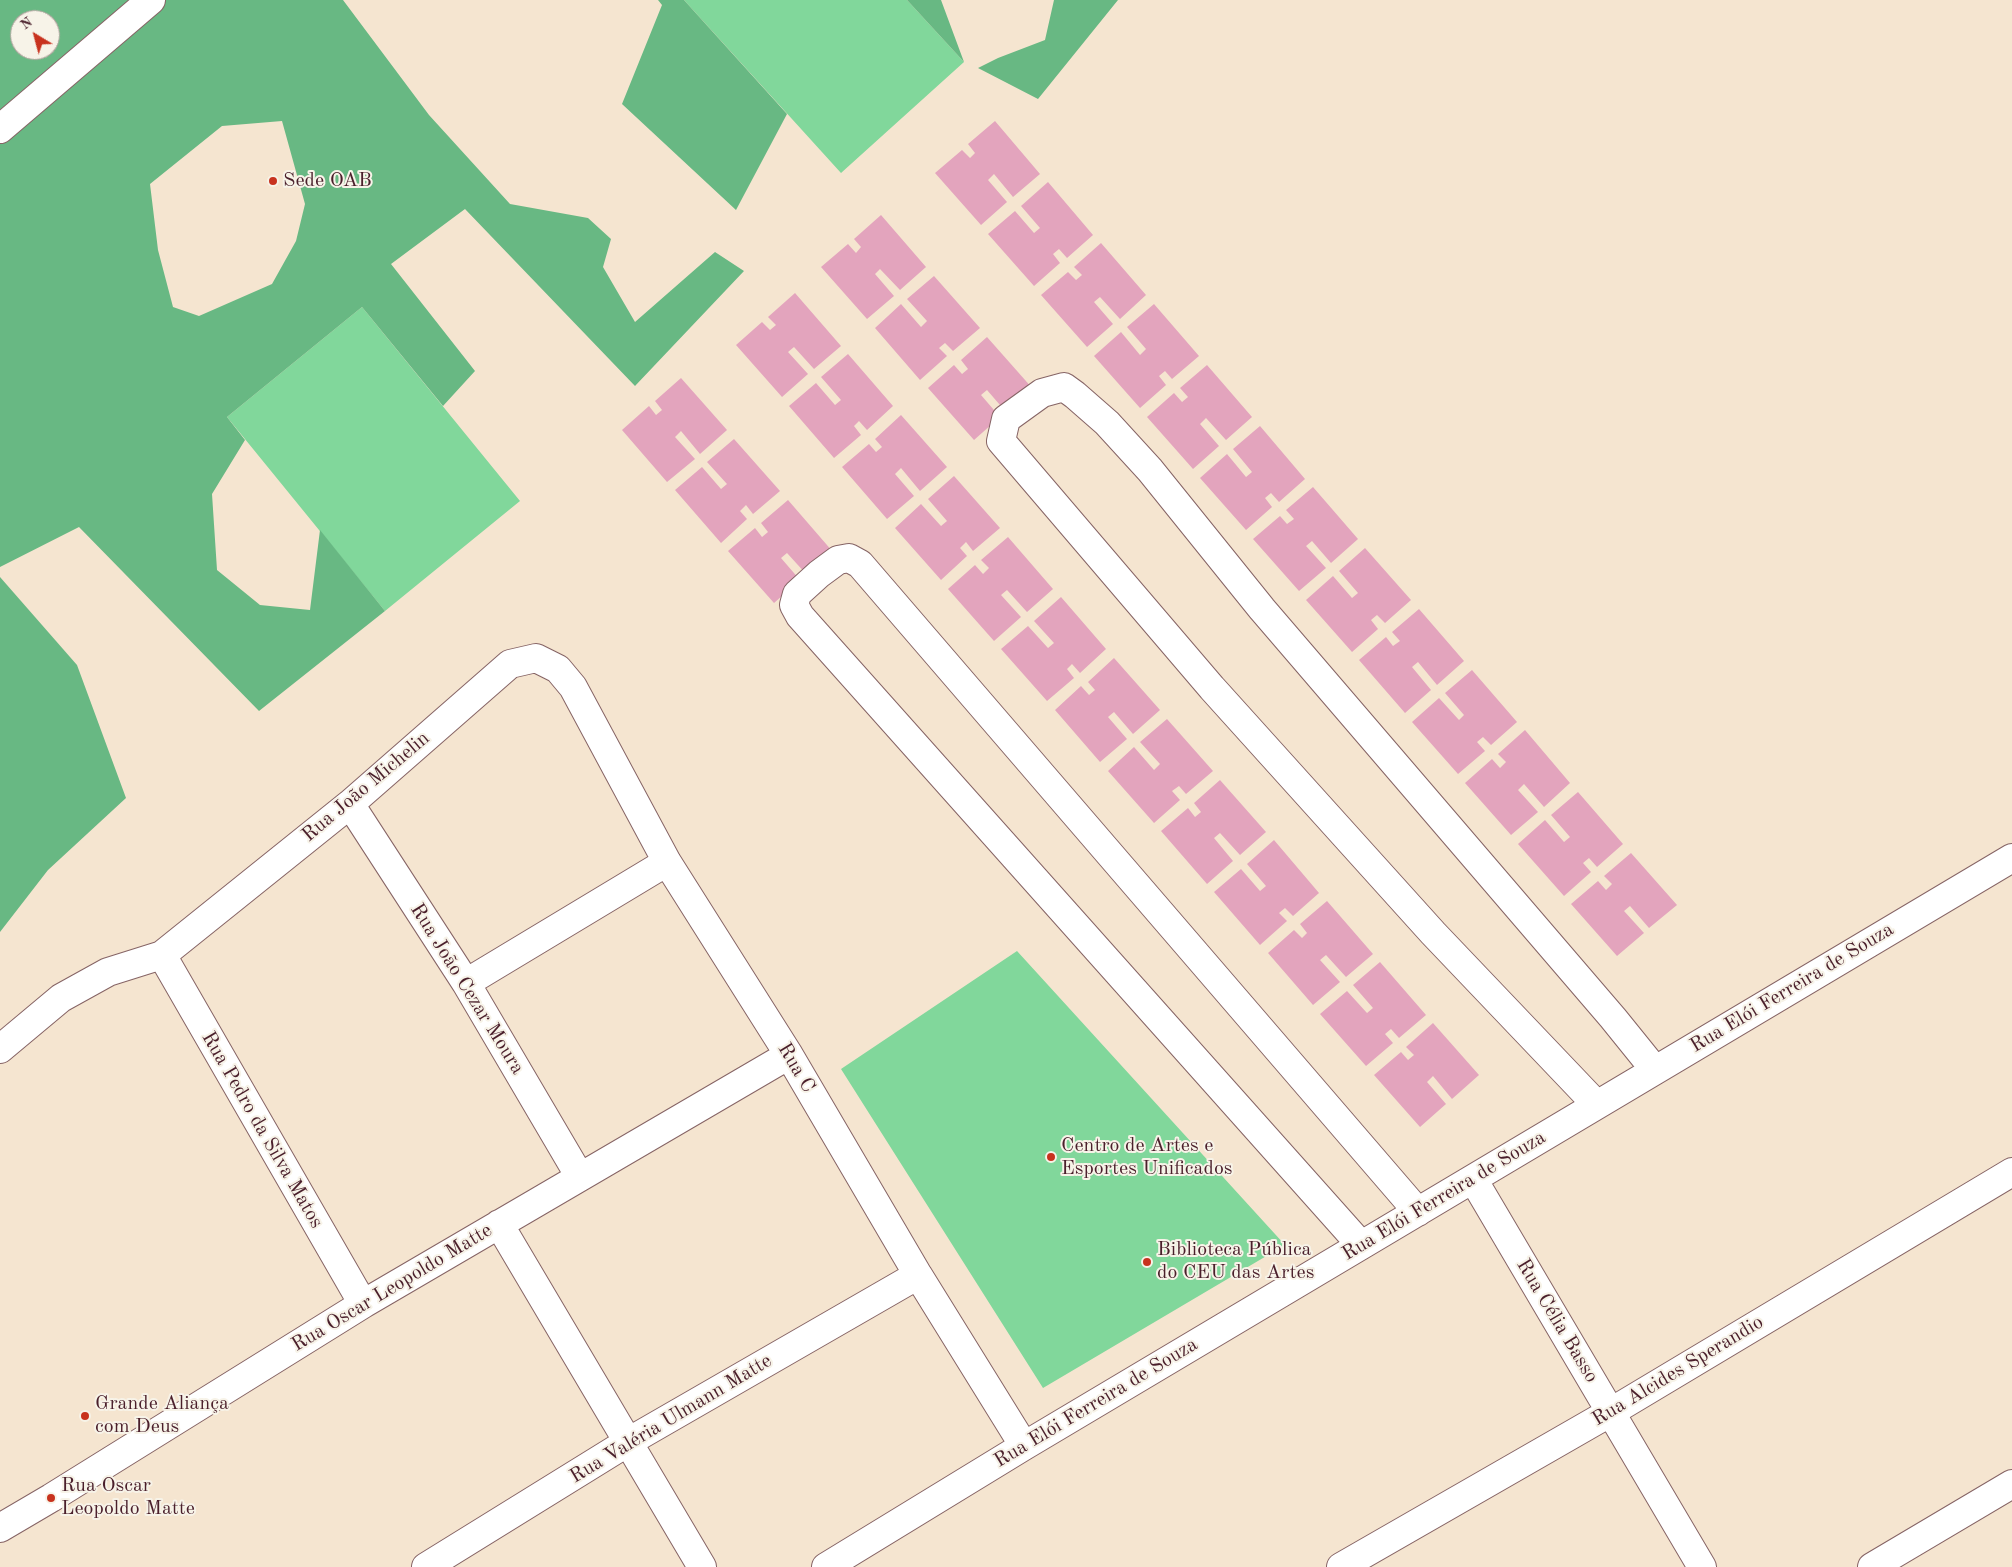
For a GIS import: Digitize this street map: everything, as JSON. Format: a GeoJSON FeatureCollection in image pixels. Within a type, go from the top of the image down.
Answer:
{"type":"FeatureCollection","features":[{"type":"Feature","properties":{"kind":"street"},"geometry":{"type":"LineString","coordinates":[[0,129],[151,0]]}},
{"type":"Feature","properties":{"kind":"street"},"geometry":{"type":"LineString","coordinates":[[1596,1104],[1433,933],[1212,688],[1001,441],[1006,420],[1042,393],[1064,387],[1076,395],[1107,423],[1150,470],[1262,609],[1613,1018],[1654,1070]]}},
{"type":"Feature","properties":{"kind":"street"},"geometry":{"type":"LineString","coordinates":[[1361,1245],[800,616],[794,605],[797,594],[819,574],[838,560],[849,558],[860,564],[1418,1212]]}},
{"type":"Feature","properties":{"kind":"street","name":"Rua João Michelin"},"geometry":{"type":"LineString","coordinates":[[162,955],[350,804],[510,664],[536,658],[558,669],[573,688]]}},
{"type":"Feature","properties":{"kind":"street","name":"Rua C"},"geometry":{"type":"LineString","coordinates":[[573,688],[668,862],[789,1056],[918,1275],[1024,1446]]}},
{"type":"Feature","properties":{"kind":"street","name":"Rua João Cezar Moura"},"geometry":{"type":"LineString","coordinates":[[350,804],[466,983],[580,1177]]}},
{"type":"Feature","properties":{"kind":"street","name":"Rua Elói Ferreira de Souza"},"geometry":{"type":"LineString","coordinates":[[826,1567],[1024,1446],[1596,1104],[2012,858]]}},
{"type":"Feature","properties":{"kind":"street"},"geometry":{"type":"LineString","coordinates":[[466,983],[668,862]]}},
{"type":"Feature","properties":{"kind":"street"},"geometry":{"type":"LineString","coordinates":[[0,1049],[61,998],[108,972],[162,955]]}},
{"type":"Feature","properties":{"kind":"street","name":"Rua Pedro da Silva Matos"},"geometry":{"type":"LineString","coordinates":[[162,955],[363,1304]]}},
{"type":"Feature","properties":{"kind":"street","name":"Rua Oscar Leopoldo Matte"},"geometry":{"type":"LineString","coordinates":[[0,1528],[363,1304],[789,1056]]}},
{"type":"Feature","properties":{"kind":"street","name":"Rua Alcides Sperandio"},"geometry":{"type":"LineString","coordinates":[[1341,1567],[1611,1412],[2012,1172]]}},
{"type":"Feature","properties":{"kind":"street","name":"Rua Célia Basso"},"geometry":{"type":"LineString","coordinates":[[1473,1179],[1702,1567]]}},
{"type":"Feature","properties":{"kind":"street"},"geometry":{"type":"LineString","coordinates":[[499,1224],[702,1567]]}},
{"type":"Feature","properties":{"kind":"street","name":"Rua Valéria Ulmann Matte"},"geometry":{"type":"LineString","coordinates":[[426,1567],[628,1442],[918,1275]]}},
{"type":"Feature","properties":{"kind":"street"},"geometry":{"type":"LineString","coordinates":[[1872,1567],[2012,1484]]}},
{"type":"Feature","properties":{"kind":"green space"},"geometry":{"type":"Polygon","coordinates":[[[0,0],[343,0],[429,115],[510,204],[588,218],[611,239],[603,267],[635,322],[715,252],[744,271],[635,386],[465,209],[391,264],[475,371],[443,406],[362,307],[227,417],[245,440],[212,494],[217,570],[260,605],[310,610],[320,530],[385,611],[259,711],[79,527],[0,567],[0,0]],[[282,121],[222,126],[150,184],[158,250],[173,307],[199,316],[272,284],[296,241],[305,204],[282,121]]]}},
{"type":"Feature","properties":{"kind":"green space"},"geometry":{"type":"Polygon","coordinates":[[[658,0],[684,0],[787,114],[736,210],[622,104],[662,5],[658,0]]]}},
{"type":"Feature","properties":{"kind":"green space"},"geometry":{"type":"Polygon","coordinates":[[[684,0],[907,0],[964,62],[841,173],[684,0]]]}},
{"type":"Feature","properties":{"kind":"green space"},"geometry":{"type":"Polygon","coordinates":[[[907,0],[941,0],[964,62],[907,0]]]}},
{"type":"Feature","properties":{"kind":"green space"},"geometry":{"type":"Polygon","coordinates":[[[1054,0],[1118,0],[1038,99],[978,68],[998,58],[1045,40],[1054,0]]]}},
{"type":"Feature","properties":{"kind":"green space"},"geometry":{"type":"Polygon","coordinates":[[[362,307],[520,501],[385,611],[227,417],[362,307]]]}},
{"type":"Feature","properties":{"kind":"green space"},"geometry":{"type":"Polygon","coordinates":[[[0,577],[77,665],[126,798],[48,870],[0,932],[0,577]]]}},
{"type":"Feature","properties":{"kind":"green space","name":"Centro de Artes e Esportes Unificados"},"geometry":{"type":"Polygon","coordinates":[[[1017,951],[1285,1245],[1043,1388],[841,1069],[1017,951]]]}},
{"type":"Feature","properties":{"kind":"building"},"geometry":{"type":"Polygon","coordinates":[[[995,121],[1040,174],[1013,197],[994,174],[988,180],[1007,202],[981,225],[935,173],[962,150],[970,158],[975,153],[968,144],[995,121]]]}},
{"type":"Feature","properties":{"kind":"building"},"geometry":{"type":"Polygon","coordinates":[[[1048,182],[1093,235],[1067,258],[1059,249],[1053,254],[1060,263],[1034,286],[988,234],[1015,211],[1034,233],[1040,228],[1021,206],[1048,182]]]}},
{"type":"Feature","properties":{"kind":"building"},"geometry":{"type":"Polygon","coordinates":[[[881,215],[926,267],[900,290],[880,269],[875,274],[894,296],[867,319],[821,267],[848,244],[856,253],[861,247],[854,239],[881,215]]]}},
{"type":"Feature","properties":{"kind":"building"},"geometry":{"type":"Polygon","coordinates":[[[1101,243],[1146,295],[1120,319],[1100,297],[1094,302],[1113,324],[1087,347],[1041,295],[1068,272],[1076,280],[1082,275],[1074,267],[1101,243]]]}},
{"type":"Feature","properties":{"kind":"building"},"geometry":{"type":"Polygon","coordinates":[[[934,276],[980,328],[953,351],[945,343],[939,348],[947,356],[920,380],[875,328],[901,304],[921,327],[927,321],[907,299],[934,276]]]}},
{"type":"Feature","properties":{"kind":"building"},"geometry":{"type":"Polygon","coordinates":[[[795,293],[841,346],[814,369],[794,347],[788,352],[808,374],[782,397],[736,345],[762,322],[770,330],[776,325],[768,317],[795,293]]]}},
{"type":"Feature","properties":{"kind":"building"},"geometry":{"type":"Polygon","coordinates":[[[1154,304],[1199,356],[1172,379],[1165,371],[1159,376],[1166,385],[1140,408],[1094,356],[1121,332],[1140,355],[1146,349],[1127,327],[1154,304]]]}},
{"type":"Feature","properties":{"kind":"building"},"geometry":{"type":"Polygon","coordinates":[[[987,337],[1033,389],[1006,412],[987,390],[981,395],[1000,417],[974,440],[928,388],[954,365],[962,374],[968,369],[961,360],[987,337]]]}},
{"type":"Feature","properties":{"kind":"building"},"geometry":{"type":"Polygon","coordinates":[[[848,354],[893,406],[867,430],[859,421],[854,426],[861,435],[834,458],[789,406],[816,383],[835,405],[841,400],[821,377],[848,354]]]}},
{"type":"Feature","properties":{"kind":"building"},"geometry":{"type":"Polygon","coordinates":[[[1207,365],[1252,417],[1226,440],[1206,418],[1200,424],[1219,446],[1193,469],[1147,417],[1174,393],[1182,402],[1188,397],[1180,388],[1207,365]]]}},
{"type":"Feature","properties":{"kind":"building"},"geometry":{"type":"Polygon","coordinates":[[[681,378],[727,430],[700,454],[681,431],[675,437],[695,459],[667,482],[622,430],[649,406],[656,415],[662,410],[655,401],[681,378]]]}},
{"type":"Feature","properties":{"kind":"building"},"geometry":{"type":"Polygon","coordinates":[[[901,415],[947,467],[920,491],[901,468],[895,474],[914,496],[887,519],[842,467],[869,444],[876,452],[882,447],[875,439],[901,415]]]}},
{"type":"Feature","properties":{"kind":"building"},"geometry":{"type":"Polygon","coordinates":[[[1260,426],[1305,479],[1279,502],[1271,493],[1265,498],[1272,507],[1246,530],[1200,478],[1227,454],[1246,477],[1252,472],[1233,449],[1260,426]]]}},
{"type":"Feature","properties":{"kind":"building"},"geometry":{"type":"Polygon","coordinates":[[[734,439],[780,491],[753,514],[746,505],[740,511],[747,519],[721,543],[675,490],[702,467],[721,489],[727,484],[707,462],[734,439]]]}},
{"type":"Feature","properties":{"kind":"building"},"geometry":{"type":"Polygon","coordinates":[[[954,476],[1000,528],[973,551],[966,542],[960,548],[967,556],[941,580],[895,528],[921,504],[941,526],[947,521],[928,499],[954,476]]]}},
{"type":"Feature","properties":{"kind":"building"},"geometry":{"type":"Polygon","coordinates":[[[1313,487],[1358,539],[1331,563],[1312,541],[1306,546],[1326,568],[1299,591],[1253,539],[1280,516],[1287,524],[1294,519],[1286,510],[1313,487]]]}},
{"type":"Feature","properties":{"kind":"building"},"geometry":{"type":"Polygon","coordinates":[[[788,500],[833,552],[807,575],[787,553],[781,558],[800,580],[774,603],[728,551],[755,528],[762,537],[768,532],[761,523],[788,500]]]}},
{"type":"Feature","properties":{"kind":"building"},"geometry":{"type":"Polygon","coordinates":[[[1008,537],[1053,589],[1027,612],[1007,590],[1001,595],[1021,617],[994,641],[948,589],[975,565],[983,574],[989,568],[981,560],[1008,537]]]}},
{"type":"Feature","properties":{"kind":"building"},"geometry":{"type":"Polygon","coordinates":[[[1365,548],[1411,600],[1385,623],[1377,615],[1371,620],[1378,629],[1352,652],[1306,600],[1333,576],[1352,598],[1358,593],[1339,571],[1365,548]]]}},
{"type":"Feature","properties":{"kind":"building"},"geometry":{"type":"Polygon","coordinates":[[[1061,597],[1106,649],[1080,673],[1072,664],[1067,669],[1074,678],[1047,701],[1001,649],[1028,626],[1048,648],[1054,643],[1034,621],[1061,597]]]}},
{"type":"Feature","properties":{"kind":"building"},"geometry":{"type":"Polygon","coordinates":[[[1419,609],[1464,661],[1437,685],[1418,662],[1412,667],[1431,690],[1405,713],[1359,660],[1386,637],[1393,646],[1400,641],[1392,632],[1419,609]]]}},
{"type":"Feature","properties":{"kind":"building"},"geometry":{"type":"Polygon","coordinates":[[[1114,658],[1160,710],[1133,734],[1114,712],[1108,717],[1127,739],[1100,762],[1055,710],[1081,686],[1089,695],[1095,690],[1088,682],[1114,658]]]}},
{"type":"Feature","properties":{"kind":"building"},"geometry":{"type":"Polygon","coordinates":[[[1472,670],[1517,722],[1491,745],[1483,737],[1477,742],[1485,751],[1458,774],[1412,722],[1439,698],[1459,720],[1464,715],[1445,693],[1472,670]]]}},
{"type":"Feature","properties":{"kind":"building"},"geometry":{"type":"Polygon","coordinates":[[[1167,719],[1213,771],[1186,794],[1179,786],[1172,791],[1180,800],[1154,823],[1108,771],[1134,747],[1154,770],[1160,764],[1140,742],[1167,719]]]}},
{"type":"Feature","properties":{"kind":"building"},"geometry":{"type":"Polygon","coordinates":[[[1525,730],[1570,783],[1544,807],[1524,784],[1518,790],[1538,812],[1511,835],[1465,783],[1492,759],[1500,768],[1506,762],[1498,754],[1525,730]]]}},
{"type":"Feature","properties":{"kind":"building"},"geometry":{"type":"Polygon","coordinates":[[[1220,780],[1266,832],[1240,855],[1220,833],[1214,838],[1233,861],[1207,884],[1161,831],[1188,808],[1195,817],[1201,812],[1194,803],[1220,780]]]}},
{"type":"Feature","properties":{"kind":"building"},"geometry":{"type":"Polygon","coordinates":[[[1578,792],[1623,844],[1597,867],[1589,858],[1583,863],[1591,872],[1564,896],[1518,844],[1545,820],[1564,842],[1570,837],[1551,815],[1578,792]]]}},
{"type":"Feature","properties":{"kind":"building"},"geometry":{"type":"Polygon","coordinates":[[[1274,840],[1319,893],[1293,916],[1285,908],[1279,913],[1287,921],[1260,945],[1214,892],[1241,869],[1260,891],[1266,886],[1247,864],[1274,840]]]}},
{"type":"Feature","properties":{"kind":"building"},"geometry":{"type":"Polygon","coordinates":[[[1631,853],[1677,905],[1649,928],[1630,906],[1624,911],[1644,933],[1617,956],[1571,904],[1598,881],[1606,890],[1612,884],[1604,876],[1631,853]]]}},
{"type":"Feature","properties":{"kind":"building"},"geometry":{"type":"Polygon","coordinates":[[[1327,901],[1373,954],[1346,977],[1326,955],[1320,960],[1340,982],[1313,1005],[1268,953],[1294,930],[1302,938],[1307,933],[1300,924],[1327,901]]]}},
{"type":"Feature","properties":{"kind":"building"},"geometry":{"type":"Polygon","coordinates":[[[1380,962],[1426,1015],[1399,1038],[1391,1029],[1385,1034],[1393,1043],[1366,1066],[1320,1014],[1347,991],[1367,1013],[1373,1008],[1353,985],[1380,962]]]}},
{"type":"Feature","properties":{"kind":"building"},"geometry":{"type":"Polygon","coordinates":[[[1433,1023],[1479,1075],[1452,1099],[1433,1076],[1427,1082],[1446,1104],[1420,1127],[1374,1075],[1401,1052],[1408,1060],[1414,1055],[1406,1047],[1433,1023]]]}},
{"type":"Feature","properties":{"kind":"place","name":"Sede OAB"},"geometry":{"type":"Point","coordinates":[273,181]}},
{"type":"Feature","properties":{"kind":"place","name":"Centro de Artes e Esportes Unificados"},"geometry":{"type":"Point","coordinates":[1051,1157]}},
{"type":"Feature","properties":{"kind":"place","name":"Biblioteca Pública do CEU das Artes"},"geometry":{"type":"Point","coordinates":[1147,1262]}},
{"type":"Feature","properties":{"kind":"place","name":"Grande Aliança com Deus"},"geometry":{"type":"Point","coordinates":[85,1416]}},
{"type":"Feature","properties":{"kind":"place","name":"Rua Oscar Leopoldo Matte"},"geometry":{"type":"Point","coordinates":[51,1498]}}]}
